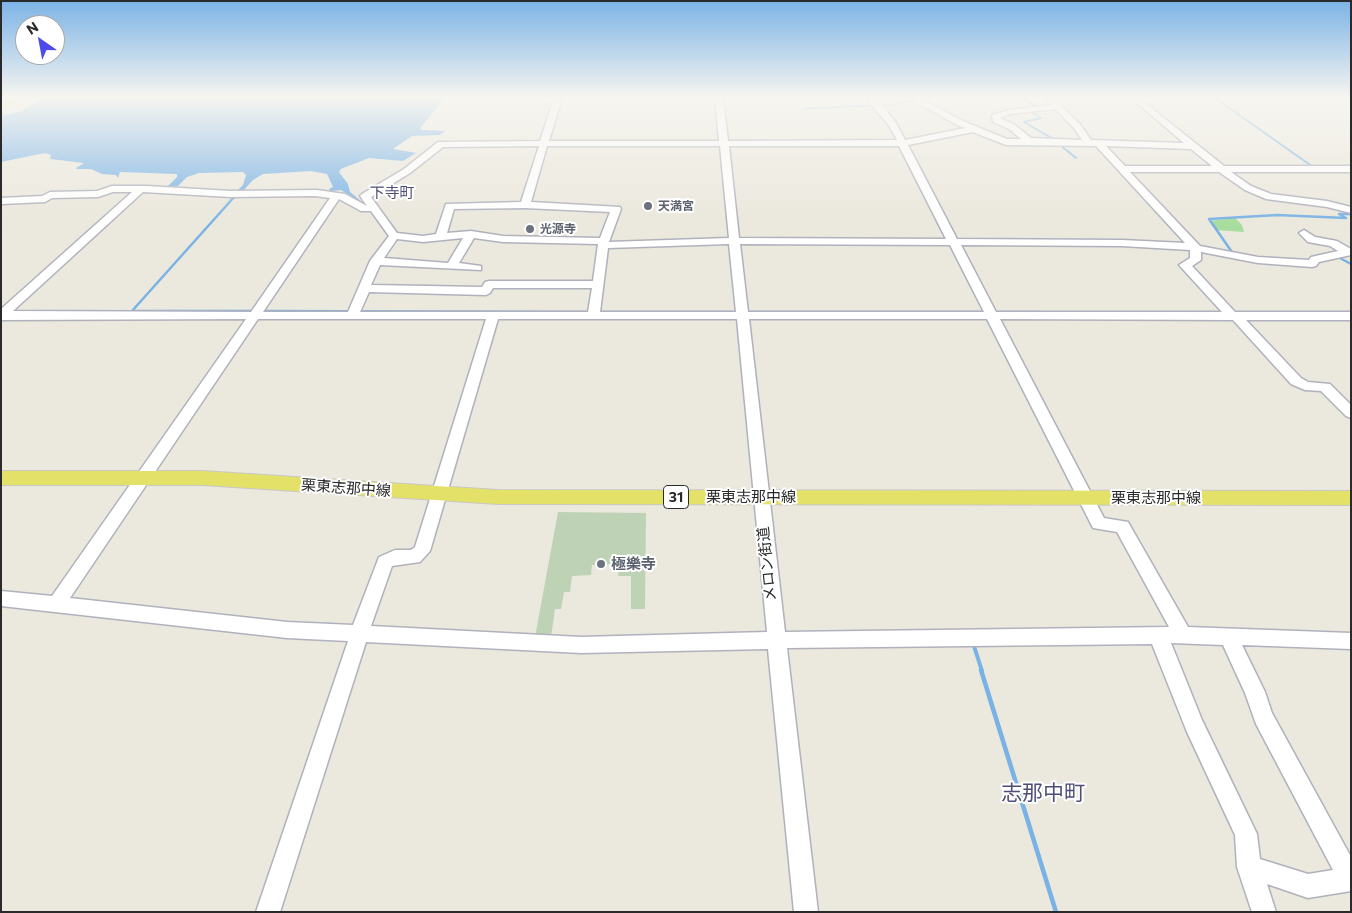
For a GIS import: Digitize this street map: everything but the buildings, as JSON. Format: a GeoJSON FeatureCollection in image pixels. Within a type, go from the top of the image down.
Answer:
{"type":"FeatureCollection","features":[{"type":"Feature","properties":{"kind":"main road","name":"栗東志那中線"},"geometry":{"type":"LineString","coordinates":[[1,478],[141,478],[267,482],[439,495],[498,497],[1351,498]]}},
{"type":"Feature","properties":{"kind":"street","name":"メロン街道"},"geometry":{"type":"LineString","coordinates":[[724,141],[760,497],[806,912]]}},
{"type":"Feature","properties":{"kind":"street"},"geometry":{"type":"LineString","coordinates":[[923,141],[902,143],[441,144],[407,171],[366,193],[365,196],[394,236],[423,239],[471,234],[504,239],[604,243],[951,241],[1122,243],[1196,248],[1258,260],[1312,264],[1315,259],[1349,252]]}},
{"type":"Feature","properties":{"kind":"street"},"geometry":{"type":"LineString","coordinates":[[1004,141],[1196,146]]}},
{"type":"Feature","properties":{"kind":"street"},"geometry":{"type":"LineString","coordinates":[[1189,141],[1236,181],[1265,195],[1351,209]]}},
{"type":"Feature","properties":{"kind":"street"},"geometry":{"type":"LineString","coordinates":[[1058,142],[1072,152]]}},
{"type":"Feature","properties":{"kind":"street"},"geometry":{"type":"LineString","coordinates":[[526,205],[544,143]]}},
{"type":"Feature","properties":{"kind":"street"},"geometry":{"type":"LineString","coordinates":[[902,143],[1084,498],[1099,524],[1122,526],[1183,635]]}},
{"type":"Feature","properties":{"kind":"street"},"geometry":{"type":"LineString","coordinates":[[1098,143],[1196,248],[1195,260],[1185,265],[1296,381],[1305,386],[1325,387],[1351,413]]}},
{"type":"Feature","properties":{"kind":"street"},"geometry":{"type":"LineString","coordinates":[[1122,169],[1351,169]]}},
{"type":"Feature","properties":{"kind":"street"},"geometry":{"type":"LineString","coordinates":[[1,201],[45,199],[50,195],[98,194],[112,189],[141,189],[222,194],[317,193],[337,195],[365,209],[375,208]]}},
{"type":"Feature","properties":{"kind":"street"},"geometry":{"type":"LineString","coordinates":[[2,316],[141,189]]}},
{"type":"Feature","properties":{"kind":"street"},"geometry":{"type":"LineString","coordinates":[[57,603],[337,195]]}},
{"type":"Feature","properties":{"kind":"street"},"geometry":{"type":"LineString","coordinates":[[1351,198],[1340,198],[1351,209]]}},
{"type":"Feature","properties":{"kind":"street"},"geometry":{"type":"LineString","coordinates":[[441,236],[450,206],[526,205],[616,210],[604,243],[595,312]]}},
{"type":"Feature","properties":{"kind":"street"},"geometry":{"type":"LineString","coordinates":[[1304,233],[1310,239],[1330,241],[1349,252]]}},
{"type":"Feature","properties":{"kind":"street"},"geometry":{"type":"LineString","coordinates":[[451,267],[471,234]]}},
{"type":"Feature","properties":{"kind":"street"},"geometry":{"type":"LineString","coordinates":[[354,312],[366,288],[376,261],[394,236]]}},
{"type":"Feature","properties":{"kind":"street"},"geometry":{"type":"LineString","coordinates":[[376,261],[477,268]]}},
{"type":"Feature","properties":{"kind":"street"},"geometry":{"type":"LineString","coordinates":[[366,288],[486,290],[489,284],[599,285]]}},
{"type":"Feature","properties":{"kind":"street"},"geometry":{"type":"LineString","coordinates":[[2,316],[257,312],[493,315],[595,312],[1351,316]]}},
{"type":"Feature","properties":{"kind":"street"},"geometry":{"type":"LineString","coordinates":[[268,912],[385,562],[395,557],[414,557],[422,552],[493,315]]}},
{"type":"Feature","properties":{"kind":"street"},"geometry":{"type":"LineString","coordinates":[[1,598],[217,623],[360,634],[581,645],[653,642],[1158,635],[1351,641]]}},
{"type":"Feature","properties":{"kind":"street"},"geometry":{"type":"LineString","coordinates":[[1158,635],[1194,725],[1246,834],[1249,866],[1264,912]]}},
{"type":"Feature","properties":{"kind":"street"},"geometry":{"type":"LineString","coordinates":[[1229,636],[1255,692],[1263,717],[1351,879],[1308,886],[1249,866]]}},
{"type":"Feature","properties":{"kind":"green space"},"geometry":{"type":"Polygon","coordinates":[[[1235,218],[1242,225],[1244,232],[1216,230],[1209,221],[1235,218]]]}},
{"type":"Feature","properties":{"kind":"green space"},"geometry":{"type":"Polygon","coordinates":[[[558,512],[646,513],[645,609],[631,609],[631,576],[618,576],[619,564],[592,565],[591,575],[572,576],[570,592],[564,592],[561,609],[555,609],[551,637],[535,637],[558,512]]]}},
{"type":"Feature","properties":{"kind":"water"},"geometry":{"type":"Polygon","coordinates":[[[1,141],[405,141],[393,149],[416,153],[403,161],[369,158],[341,169],[339,172],[348,184],[350,192],[369,208],[341,190],[330,191],[329,189],[333,187],[327,174],[311,171],[263,174],[253,180],[243,191],[235,193],[243,185],[246,175],[243,172],[199,173],[187,177],[178,186],[168,186],[177,177],[177,174],[120,172],[118,178],[116,175],[102,174],[91,169],[77,169],[84,163],[50,159],[51,155],[45,153],[1,162],[1,141]]]}},
{"type":"Feature","properties":{"kind":"waterway"},"geometry":{"type":"LineString","coordinates":[[1276,141],[1313,167]]}},
{"type":"Feature","properties":{"kind":"waterway"},"geometry":{"type":"LineString","coordinates":[[1059,144],[1076,158]]}},
{"type":"Feature","properties":{"kind":"waterway"},"geometry":{"type":"LineString","coordinates":[[234,198],[235,196],[132,311],[255,311]]}},
{"type":"Feature","properties":{"kind":"waterway"},"geometry":{"type":"LineString","coordinates":[[1234,255],[1209,219],[1277,215],[1346,218],[1339,214],[1351,214]]}},
{"type":"Feature","properties":{"kind":"waterway"},"geometry":{"type":"LineString","coordinates":[[1338,257],[1351,264]]}},
{"type":"Feature","properties":{"kind":"waterway"},"geometry":{"type":"LineString","coordinates":[[261,311],[590,312]]}},
{"type":"Feature","properties":{"kind":"waterway"},"geometry":{"type":"LineString","coordinates":[[596,312],[988,312]]}},
{"type":"Feature","properties":{"kind":"waterway"},"geometry":{"type":"LineString","coordinates":[[994,312],[1040,312]]}},
{"type":"Feature","properties":{"kind":"waterway"},"geometry":{"type":"LineString","coordinates":[[973,643],[982,671]]}},
{"type":"Feature","properties":{"kind":"waterway"},"geometry":{"type":"LineString","coordinates":[[1239,645],[1255,645]]}},
{"type":"Feature","properties":{"kind":"waterway"},"geometry":{"type":"LineString","coordinates":[[981,670],[1056,912]]}},
{"type":"Feature","properties":{"kind":"place","name":"天満宮"},"geometry":{"type":"Point","coordinates":[648,206]}},
{"type":"Feature","properties":{"kind":"place","name":"光源寺"},"geometry":{"type":"Point","coordinates":[530,229]}},
{"type":"Feature","properties":{"kind":"place","name":"極樂寺"},"geometry":{"type":"Point","coordinates":[601,564]}},
{"type":"Feature","properties":{"kind":"district","name":"下寺町"},"geometry":{"type":"Point","coordinates":[392,193]}},
{"type":"Feature","properties":{"kind":"district","name":"志那中町"},"geometry":{"type":"Point","coordinates":[1043,793]}}]}
